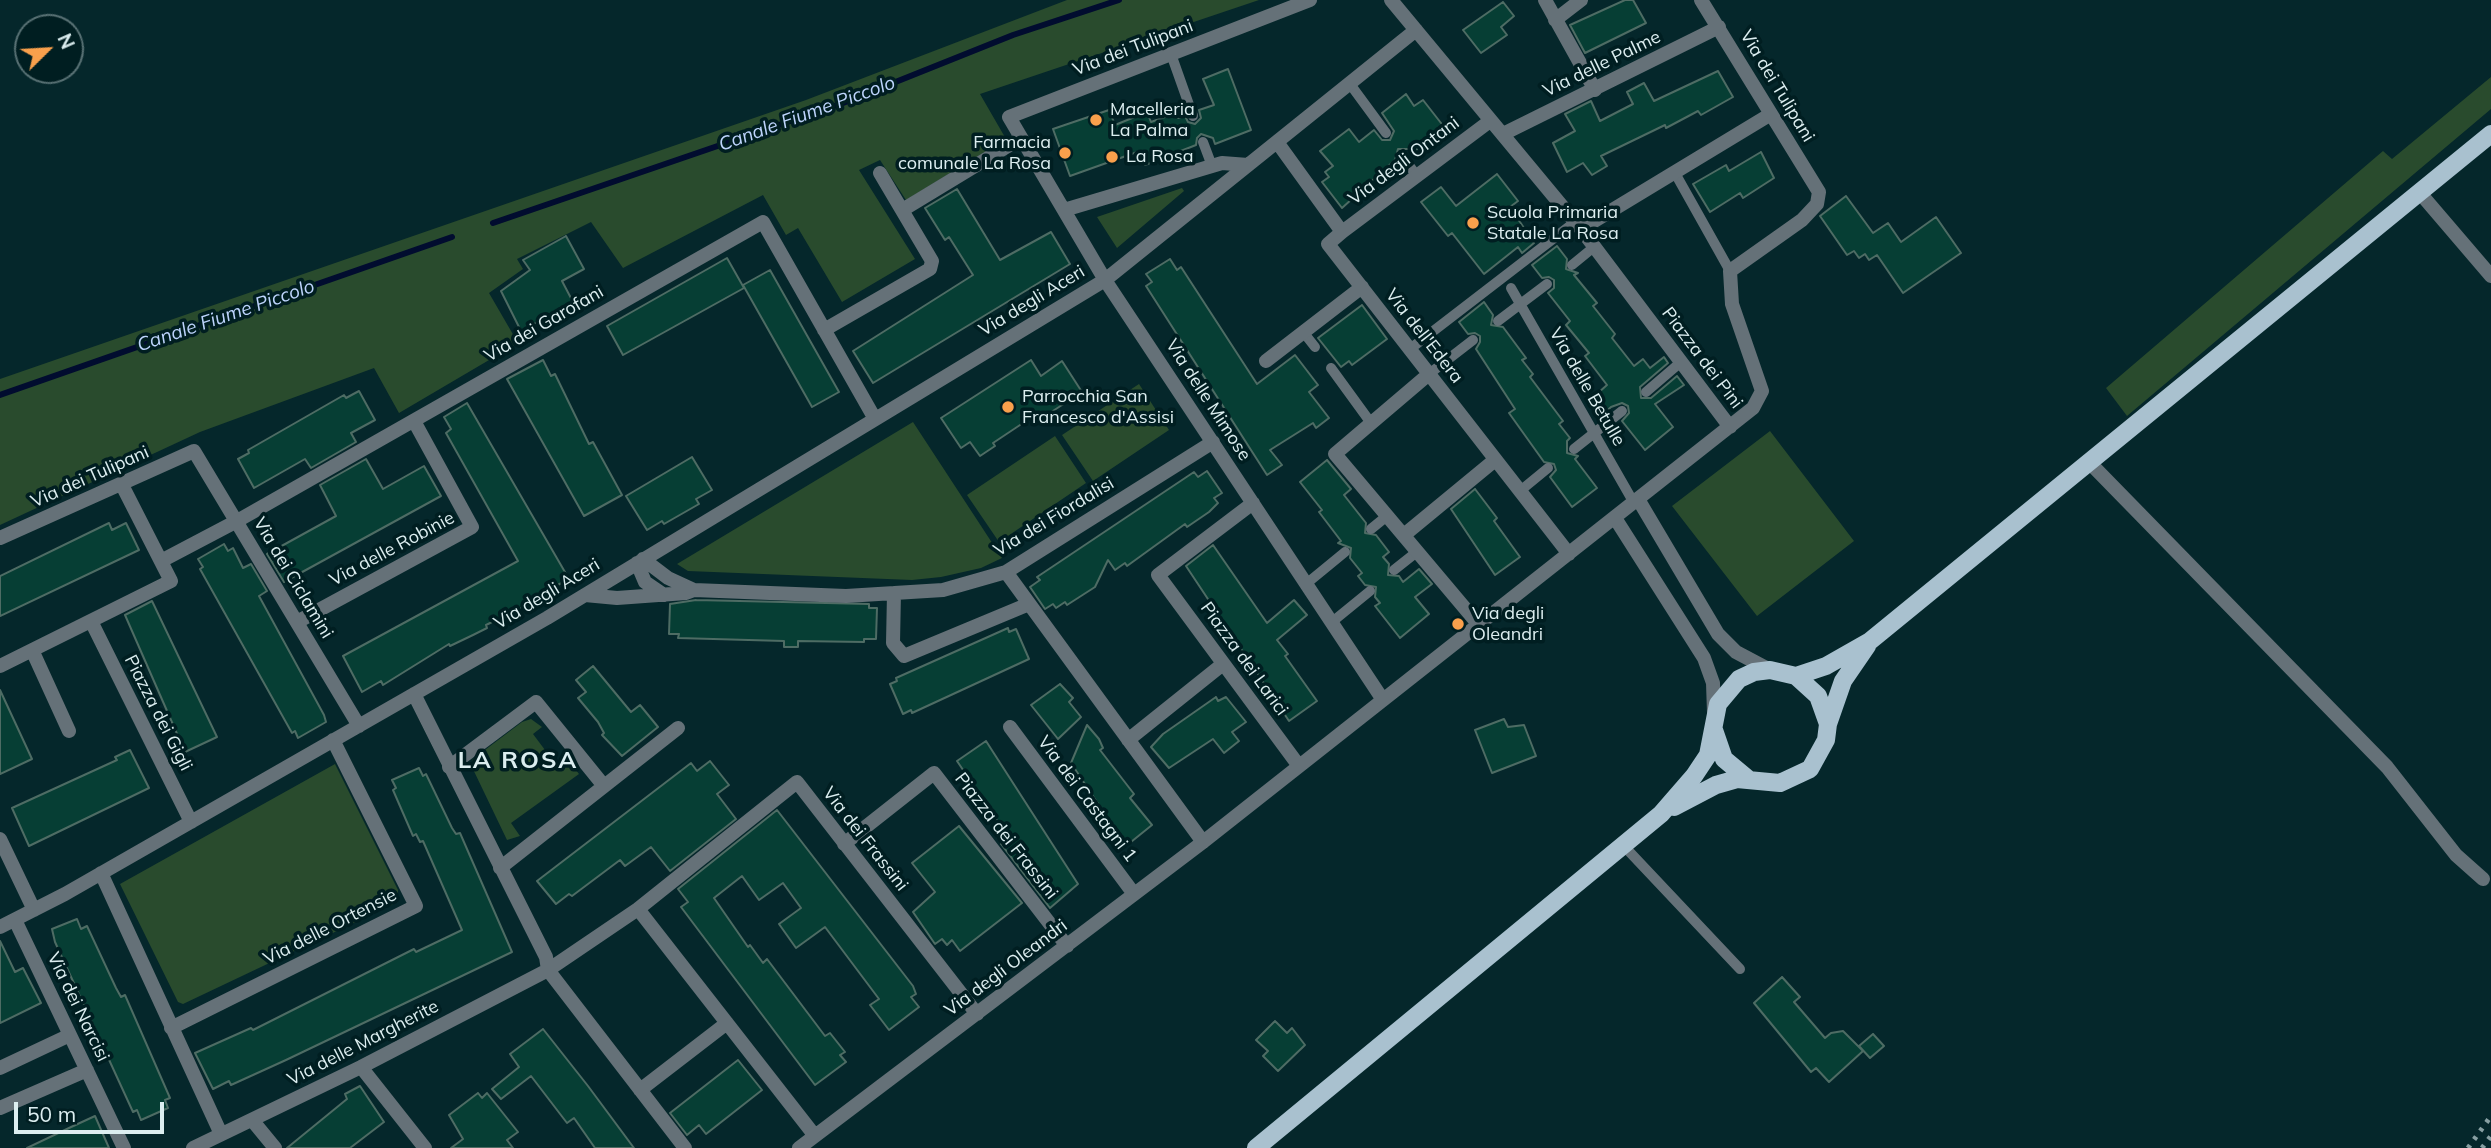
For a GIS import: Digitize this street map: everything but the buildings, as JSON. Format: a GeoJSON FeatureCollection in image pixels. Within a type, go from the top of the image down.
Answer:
{"type":"FeatureCollection","features":[{"type":"Feature","properties":{"kind":"main road"},"geometry":{"type":"LineString","coordinates":[[1796,676],[1826,666],[1870,641],[2491,134]]}},
{"type":"Feature","properties":{"kind":"main road"},"geometry":{"type":"LineString","coordinates":[[1661,814],[1716,785],[1748,779],[1780,783],[1810,769],[1826,740],[1828,724],[1843,681],[1870,641]]}},
{"type":"Feature","properties":{"kind":"main road"},"geometry":{"type":"LineString","coordinates":[[1256,1148],[1661,814],[1695,776],[1707,755],[1718,704],[1733,684],[1754,672],[1770,670],[1796,676],[1818,695],[1828,724]]}},
{"type":"Feature","properties":{"kind":"main road"},"geometry":{"type":"LineString","coordinates":[[1714,724],[1724,759],[1748,779]]}},
{"type":"Feature","properties":{"kind":"street","name":"Via dei Tulipani"},"geometry":{"type":"LineString","coordinates":[[1009,117],[1310,0]]}},
{"type":"Feature","properties":{"kind":"street","name":"Piazza dei Pini"},"geometry":{"type":"LineString","coordinates":[[1391,0],[1578,226],[1730,427],[1753,408],[1762,391],[1732,304],[1730,271]]}},
{"type":"Feature","properties":{"kind":"street"},"geometry":{"type":"LineString","coordinates":[[1545,0],[1594,90]]}},
{"type":"Feature","properties":{"kind":"street"},"geometry":{"type":"LineString","coordinates":[[1556,19],[1581,0]]}},
{"type":"Feature","properties":{"kind":"street","name":"Via dei Tulipani"},"geometry":{"type":"LineString","coordinates":[[1701,0],[1819,192],[1818,204],[1802,220],[1730,271]]}},
{"type":"Feature","properties":{"kind":"street","name":"Via delle Palme"},"geometry":{"type":"LineString","coordinates":[[1503,134],[1719,27]]}},
{"type":"Feature","properties":{"kind":"street","name":"Via degli Aceri"},"geometry":{"type":"LineString","coordinates":[[0,927],[191,822],[585,595],[1105,280],[1416,30]]}},
{"type":"Feature","properties":{"kind":"street"},"geometry":{"type":"LineString","coordinates":[[1578,226],[1675,173],[1771,114]]}},
{"type":"Feature","properties":{"kind":"street","name":"Via delle Mimose"},"geometry":{"type":"LineString","coordinates":[[1009,117],[1105,280],[1383,700]]}},
{"type":"Feature","properties":{"kind":"street","name":"Via degli Ontani"},"geometry":{"type":"LineString","coordinates":[[1342,232],[1490,121]]}},
{"type":"Feature","properties":{"kind":"street"},"geometry":{"type":"LineString","coordinates":[[904,209],[1021,138]]}},
{"type":"Feature","properties":{"kind":"street"},"geometry":{"type":"LineString","coordinates":[[1277,142],[1342,232]]}},
{"type":"Feature","properties":{"kind":"street"},"geometry":{"type":"LineString","coordinates":[[1064,210],[1222,163],[1248,165]]}},
{"type":"Feature","properties":{"kind":"street"},"geometry":{"type":"LineString","coordinates":[[874,419],[824,330],[930,269],[932,261],[904,209],[880,173]]}},
{"type":"Feature","properties":{"kind":"street"},"geometry":{"type":"LineString","coordinates":[[2420,193],[2491,276]]}},
{"type":"Feature","properties":{"kind":"street","name":"Via dei Garofani"},"geometry":{"type":"LineString","coordinates":[[160,561],[237,522],[763,222],[824,330]]}},
{"type":"Feature","properties":{"kind":"street","name":"Via dell'Edera"},"geometry":{"type":"LineString","coordinates":[[1342,232],[1328,244],[1569,554]]}},
{"type":"Feature","properties":{"kind":"street"},"geometry":{"type":"LineString","coordinates":[[1266,361],[1362,287]]}},
{"type":"Feature","properties":{"kind":"street"},"geometry":{"type":"LineString","coordinates":[[1429,374],[1335,454],[1479,625]]}},
{"type":"Feature","properties":{"kind":"street","name":"Via delle Robinie"},"geometry":{"type":"LineString","coordinates":[[297,622],[472,527],[414,421]]}},
{"type":"Feature","properties":{"kind":"street","name":"Via degli Oleandri"},"geometry":{"type":"LineString","coordinates":[[799,1148],[1203,842],[1730,427]]}},
{"type":"Feature","properties":{"kind":"street","name":"Via dei Fiordalisi"},"geometry":{"type":"LineString","coordinates":[[585,595],[617,598],[694,590],[846,596],[943,590],[1006,572],[1213,442]]}},
{"type":"Feature","properties":{"kind":"street","name":"Via dei Tulipani"},"geometry":{"type":"LineString","coordinates":[[0,538],[194,451]]}},
{"type":"Feature","properties":{"kind":"street","name":"Via dei Ciclamini"},"geometry":{"type":"LineString","coordinates":[[194,451],[359,726]]}},
{"type":"Feature","properties":{"kind":"street"},"geometry":{"type":"LineString","coordinates":[[1404,535],[1495,460]]}},
{"type":"Feature","properties":{"kind":"street"},"geometry":{"type":"LineString","coordinates":[[2088,461],[2386,767],[2456,855],[2483,879]]}},
{"type":"Feature","properties":{"kind":"street"},"geometry":{"type":"LineString","coordinates":[[0,666],[171,581],[122,485]]}},
{"type":"Feature","properties":{"kind":"street"},"geometry":{"type":"LineString","coordinates":[[1636,501],[1718,634],[1736,652],[1770,670]]}},
{"type":"Feature","properties":{"kind":"street","name":"Piazza dei Larici"},"geometry":{"type":"LineString","coordinates":[[1253,503],[1158,575],[1299,766]]}},
{"type":"Feature","properties":{"kind":"street"},"geometry":{"type":"LineString","coordinates":[[1615,518],[1704,658],[1713,683],[1714,724]]}},
{"type":"Feature","properties":{"kind":"street"},"geometry":{"type":"LineString","coordinates":[[640,561],[645,582],[664,595]]}},
{"type":"Feature","properties":{"kind":"street","name":"Via dei Fiordalisi"},"geometry":{"type":"LineString","coordinates":[[640,561],[668,579],[694,590]]}},
{"type":"Feature","properties":{"kind":"street"},"geometry":{"type":"LineString","coordinates":[[1006,572],[1203,842]]}},
{"type":"Feature","properties":{"kind":"street"},"geometry":{"type":"LineString","coordinates":[[894,593],[893,643],[904,656],[1028,604]]}},
{"type":"Feature","properties":{"kind":"street","name":"Piazza dei Gigli"},"geometry":{"type":"LineString","coordinates":[[91,621],[191,822]]}},
{"type":"Feature","properties":{"kind":"street"},"geometry":{"type":"LineString","coordinates":[[32,650],[69,731]]}},
{"type":"Feature","properties":{"kind":"street"},"geometry":{"type":"LineString","coordinates":[[1128,740],[1223,664]]}},
{"type":"Feature","properties":{"kind":"street"},"geometry":{"type":"LineString","coordinates":[[414,694],[546,957],[548,970],[685,1148]]}},
{"type":"Feature","properties":{"kind":"street"},"geometry":{"type":"LineString","coordinates":[[449,767],[536,702],[604,786]]}},
{"type":"Feature","properties":{"kind":"street","name":"Via dei Castagni 1"},"geometry":{"type":"LineString","coordinates":[[1010,727],[1134,894]]}},
{"type":"Feature","properties":{"kind":"street"},"geometry":{"type":"LineString","coordinates":[[500,868],[678,728]]}},
{"type":"Feature","properties":{"kind":"street","name":"Via delle Ortensie"},"geometry":{"type":"LineString","coordinates":[[171,1028],[415,906],[333,740]]}},
{"type":"Feature","properties":{"kind":"street","name":"Piazza dei Frassini"},"geometry":{"type":"LineString","coordinates":[[844,844],[934,773],[1067,946]]}},
{"type":"Feature","properties":{"kind":"street","name":"Via dei Frassini"},"geometry":{"type":"LineString","coordinates":[[638,909],[797,782],[977,1014]]}},
{"type":"Feature","properties":{"kind":"street"},"geometry":{"type":"LineString","coordinates":[[0,839],[34,910]]}},
{"type":"Feature","properties":{"kind":"street"},"geometry":{"type":"LineString","coordinates":[[101,873],[221,1134]]}},
{"type":"Feature","properties":{"kind":"street"},"geometry":{"type":"LineString","coordinates":[[638,909],[815,1136]]}},
{"type":"Feature","properties":{"kind":"street","name":"Via delle Margherite"},"geometry":{"type":"LineString","coordinates":[[193,1148],[361,1067],[548,970],[638,909]]}},
{"type":"Feature","properties":{"kind":"street","name":"Via dei Narcisi"},"geometry":{"type":"LineString","coordinates":[[15,920],[124,1148]]}},
{"type":"Feature","properties":{"kind":"street"},"geometry":{"type":"LineString","coordinates":[[640,1090],[727,1023]]}},
{"type":"Feature","properties":{"kind":"street"},"geometry":{"type":"LineString","coordinates":[[0,1068],[70,1034]]}},
{"type":"Feature","properties":{"kind":"street"},"geometry":{"type":"LineString","coordinates":[[361,1067],[418,1145]]}},
{"type":"Feature","properties":{"kind":"street"},"geometry":{"type":"LineString","coordinates":[[0,1108],[87,1070]]}},
{"type":"Feature","properties":{"kind":"street"},"geometry":{"type":"LineString","coordinates":[[252,1120],[275,1148]]}},
{"type":"Feature","properties":{"kind":"lane"},"geometry":{"type":"LineString","coordinates":[[1171,54],[1193,116]]}},
{"type":"Feature","properties":{"kind":"lane"},"geometry":{"type":"LineString","coordinates":[[1350,84],[1386,133]]}},
{"type":"Feature","properties":{"kind":"lane"},"geometry":{"type":"LineString","coordinates":[[1203,142],[1212,166]]}},
{"type":"Feature","properties":{"kind":"lane"},"geometry":{"type":"LineString","coordinates":[[1402,156],[1417,176]]}},
{"type":"Feature","properties":{"kind":"lane","name":"Piazza dei Pini"},"geometry":{"type":"LineString","coordinates":[[1675,173],[1730,271]]}},
{"type":"Feature","properties":{"kind":"lane"},"geometry":{"type":"LineString","coordinates":[[1410,349],[1578,226]]}},
{"type":"Feature","properties":{"kind":"lane"},"geometry":{"type":"LineString","coordinates":[[1572,265],[1594,247]]}},
{"type":"Feature","properties":{"kind":"lane"},"geometry":{"type":"LineString","coordinates":[[1498,321],[1547,284]]}},
{"type":"Feature","properties":{"kind":"lane","name":"Via delle Betulle"},"geometry":{"type":"LineString","coordinates":[[1511,288],[1594,434],[1636,501]]}},
{"type":"Feature","properties":{"kind":"lane"},"geometry":{"type":"LineString","coordinates":[[1304,332],[1315,347]]}},
{"type":"Feature","properties":{"kind":"lane"},"geometry":{"type":"LineString","coordinates":[[1429,374],[1473,340]]}},
{"type":"Feature","properties":{"kind":"lane"},"geometry":{"type":"LineString","coordinates":[[1646,392],[1681,362]]}},
{"type":"Feature","properties":{"kind":"lane"},"geometry":{"type":"LineString","coordinates":[[1331,368],[1371,423]]}},
{"type":"Feature","properties":{"kind":"lane"},"geometry":{"type":"LineString","coordinates":[[1574,449],[1622,411]]}},
{"type":"Feature","properties":{"kind":"lane"},"geometry":{"type":"LineString","coordinates":[[1520,491],[1548,468]]}},
{"type":"Feature","properties":{"kind":"lane"},"geometry":{"type":"LineString","coordinates":[[1371,529],[1387,516]]}},
{"type":"Feature","properties":{"kind":"lane"},"geometry":{"type":"LineString","coordinates":[[1306,584],[1345,551]]}},
{"type":"Feature","properties":{"kind":"lane"},"geometry":{"type":"LineString","coordinates":[[1394,570],[1418,551]]}},
{"type":"Feature","properties":{"kind":"lane"},"geometry":{"type":"LineString","coordinates":[[1332,622],[1370,591]]}},
{"type":"Feature","properties":{"kind":"lane"},"geometry":{"type":"LineString","coordinates":[[1623,845],[1740,969]]}},
{"type":"Feature","properties":{"kind":"green space"},"geometry":{"type":"Polygon","coordinates":[[[1067,0],[1259,0],[980,94],[1006,139],[906,200],[880,160],[859,170],[915,259],[842,302],[798,228],[786,235],[763,195],[623,268],[591,222],[517,259],[523,269],[489,293],[518,343],[399,413],[374,368],[200,432],[0,525],[0,379],[806,100],[1067,0]]]}},
{"type":"Feature","properties":{"kind":"green space"},"geometry":{"type":"Polygon","coordinates":[[[2491,77],[2491,109],[2127,416],[2106,388],[2383,151],[2392,159],[2491,77]]]}},
{"type":"Feature","properties":{"kind":"green space"},"geometry":{"type":"Polygon","coordinates":[[[1182,188],[1184,191],[1117,248],[1097,217],[1182,188]]]}},
{"type":"Feature","properties":{"kind":"green space"},"geometry":{"type":"Polygon","coordinates":[[[1139,384],[1169,430],[1093,481],[1062,435],[1139,384]]]}},
{"type":"Feature","properties":{"kind":"green space"},"geometry":{"type":"Polygon","coordinates":[[[913,422],[1002,558],[981,568],[912,580],[688,571],[677,564],[913,422]]]}},
{"type":"Feature","properties":{"kind":"green space"},"geometry":{"type":"Polygon","coordinates":[[[1770,431],[1854,541],[1757,616],[1672,506],[1770,431]]]}},
{"type":"Feature","properties":{"kind":"green space"},"geometry":{"type":"Polygon","coordinates":[[[1055,436],[1086,483],[999,542],[967,495],[1055,436]]]}},
{"type":"Feature","properties":{"kind":"green space"},"geometry":{"type":"Polygon","coordinates":[[[531,719],[542,727],[533,734],[560,770],[570,762],[579,774],[511,823],[520,836],[507,840],[471,765],[473,759],[522,722],[531,719]]]}},
{"type":"Feature","properties":{"kind":"green space"},"geometry":{"type":"Polygon","coordinates":[[[335,764],[398,890],[398,902],[183,1004],[178,1002],[120,884],[335,764]]]}},
{"type":"Feature","properties":{"kind":"waterway","name":"Canale Fiume Piccolo"},"geometry":{"type":"LineString","coordinates":[[493,223],[843,103],[1013,35],[1119,0]]}},
{"type":"Feature","properties":{"kind":"waterway","name":"Canale Fiume Piccolo"},"geometry":{"type":"LineString","coordinates":[[0,395],[452,237]]}},
{"type":"Feature","properties":{"kind":"railway"},"geometry":{"type":"LineString","coordinates":[[2468,1148],[2491,1116]]}},
{"type":"Feature","properties":{"kind":"railway"},"geometry":{"type":"LineString","coordinates":[[2482,1148],[2491,1136]]}},
{"type":"Feature","properties":{"kind":"place","name":"Macelleria La Palma"},"geometry":{"type":"Point","coordinates":[1096,120]}},
{"type":"Feature","properties":{"kind":"place","name":"Farmacia comunale La Rosa"},"geometry":{"type":"Point","coordinates":[1065,153]}},
{"type":"Feature","properties":{"kind":"place","name":"La Rosa"},"geometry":{"type":"Point","coordinates":[1112,157]}},
{"type":"Feature","properties":{"kind":"place","name":"Scuola Primaria Statale La Rosa"},"geometry":{"type":"Point","coordinates":[1473,223]}},
{"type":"Feature","properties":{"kind":"place","name":"Parrocchia San Francesco d'Assisi"},"geometry":{"type":"Point","coordinates":[1008,407]}},
{"type":"Feature","properties":{"kind":"place","name":"Via degli Oleandri"},"geometry":{"type":"Point","coordinates":[1458,624]}},
{"type":"Feature","properties":{"kind":"district","name":"LA ROSA"},"geometry":{"type":"Point","coordinates":[518,761]}}]}
